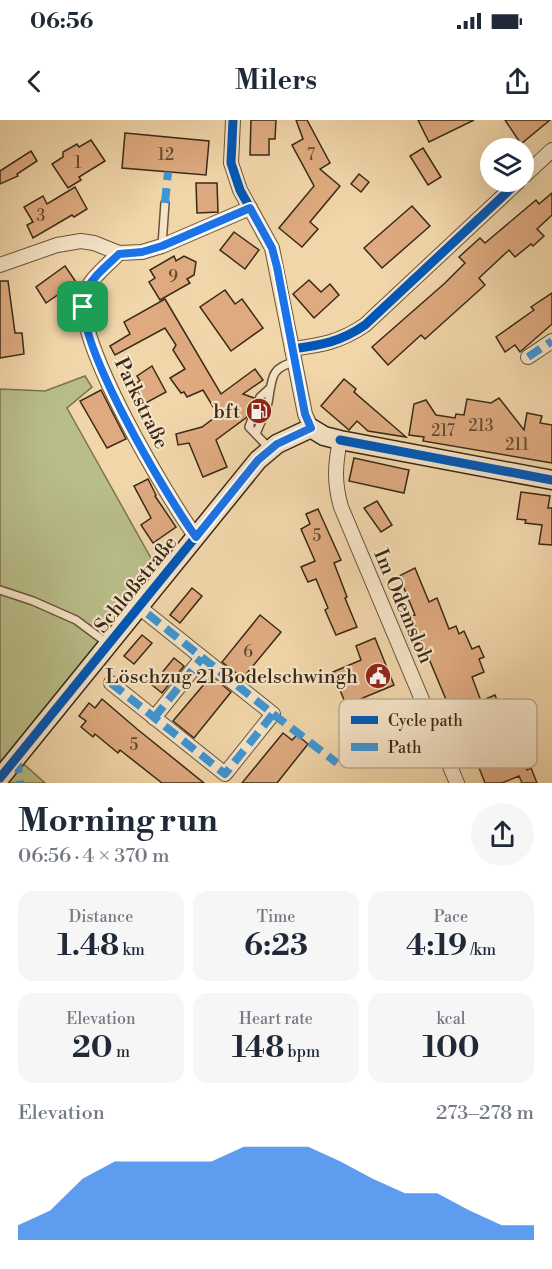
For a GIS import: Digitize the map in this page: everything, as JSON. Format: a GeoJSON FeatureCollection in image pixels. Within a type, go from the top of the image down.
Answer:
{"type":"FeatureCollection","features":[{"type":"Feature","properties":{"kind":"street"},"geometry":{"type":"LineString","coordinates":[[233,120],[231,163],[240,190],[272,248],[305,414],[311,428],[324,436],[340,440],[552,480]]}},
{"type":"Feature","properties":{"kind":"street"},"geometry":{"type":"LineString","coordinates":[[534,167],[552,150]]}},
{"type":"Feature","properties":{"kind":"street"},"geometry":{"type":"LineString","coordinates":[[294,356],[348,336],[365,325],[507,192]]}},
{"type":"Feature","properties":{"kind":"street"},"geometry":{"type":"LineString","coordinates":[[0,265],[57,245],[81,241],[93,243],[119,254],[142,252],[162,246],[250,208]]}},
{"type":"Feature","properties":{"kind":"street","name":"Parkstraße"},"geometry":{"type":"LineString","coordinates":[[119,254],[85,293],[83,307],[86,322],[108,383],[139,445],[196,537]]}},
{"type":"Feature","properties":{"kind":"street"},"geometry":{"type":"LineString","coordinates":[[528,357],[552,341]]}},
{"type":"Feature","properties":{"kind":"street","name":"Schloßstraße"},"geometry":{"type":"LineString","coordinates":[[0,778],[258,460],[270,449],[311,428]]}},
{"type":"Feature","properties":{"kind":"street","name":"Im Odemsloh"},"geometry":{"type":"LineString","coordinates":[[340,440],[335,465],[336,488],[341,507],[422,699]]}},
{"type":"Feature","properties":{"kind":"street"},"geometry":{"type":"LineString","coordinates":[[111,683],[225,774],[273,714],[139,607]]}},
{"type":"Feature","properties":{"kind":"street"},"geometry":{"type":"LineString","coordinates":[[154,718],[202,658]]}},
{"type":"Feature","properties":{"kind":"street","name":"Im Odemsloh"},"geometry":{"type":"LineString","coordinates":[[451,768],[457,783]]}},
{"type":"Feature","properties":{"kind":"lane"},"geometry":{"type":"LineString","coordinates":[[162,246],[165,203]]}},
{"type":"Feature","properties":{"kind":"lane"},"geometry":{"type":"LineString","coordinates":[[270,449],[249,427],[260,397],[269,389],[273,374],[294,356]]}},
{"type":"Feature","properties":{"kind":"lane"},"geometry":{"type":"LineString","coordinates":[[0,590],[33,601],[76,620],[108,645]]}},
{"type":"Feature","properties":{"kind":"green space"},"geometry":{"type":"Polygon","coordinates":[[[85,376],[92,387],[67,408],[152,560],[122,614],[17,758],[45,783],[0,783],[0,389],[45,391],[85,376]]]}},
{"type":"Feature","properties":{"kind":"building"},"geometry":{"type":"Polygon","coordinates":[[[251,120],[276,120],[275,139],[269,139],[269,155],[250,155],[251,120]]]}},
{"type":"Feature","properties":{"kind":"building"},"geometry":{"type":"Polygon","coordinates":[[[296,120],[307,120],[330,163],[320,169],[340,186],[310,222],[318,229],[302,247],[279,228],[314,186],[292,145],[303,139],[296,120]]]}},
{"type":"Feature","properties":{"kind":"building"},"geometry":{"type":"Polygon","coordinates":[[[418,120],[474,120],[429,142],[418,120]]]}},
{"type":"Feature","properties":{"kind":"building"},"geometry":{"type":"Polygon","coordinates":[[[505,120],[550,120],[528,138],[517,138],[505,120]]]}},
{"type":"Feature","properties":{"kind":"building"},"geometry":{"type":"Polygon","coordinates":[[[125,133],[209,141],[206,175],[122,168],[125,133]]]}},
{"type":"Feature","properties":{"kind":"building"},"geometry":{"type":"Polygon","coordinates":[[[91,140],[105,161],[79,177],[81,180],[68,188],[52,164],[63,157],[63,152],[77,144],[79,147],[91,140]]]}},
{"type":"Feature","properties":{"kind":"building"},"geometry":{"type":"Polygon","coordinates":[[[423,148],[441,177],[428,185],[410,156],[423,148]]]}},
{"type":"Feature","properties":{"kind":"building"},"geometry":{"type":"Polygon","coordinates":[[[31,151],[37,161],[17,174],[18,176],[0,184],[0,171],[31,151]]]}},
{"type":"Feature","properties":{"kind":"building"},"geometry":{"type":"Polygon","coordinates":[[[359,174],[369,182],[361,192],[351,184],[359,174]]]}},
{"type":"Feature","properties":{"kind":"building"},"geometry":{"type":"Polygon","coordinates":[[[196,183],[217,183],[218,212],[197,213],[196,183]]]}},
{"type":"Feature","properties":{"kind":"building"},"geometry":{"type":"Polygon","coordinates":[[[75,187],[87,209],[74,217],[72,215],[33,238],[27,225],[33,222],[24,207],[43,196],[47,204],[75,187]]]}},
{"type":"Feature","properties":{"kind":"building"},"geometry":{"type":"Polygon","coordinates":[[[552,193],[552,215],[537,229],[544,236],[515,257],[509,250],[479,278],[485,285],[425,339],[421,335],[388,365],[372,347],[465,263],[459,257],[480,238],[485,243],[536,200],[539,204],[552,193]]]}},
{"type":"Feature","properties":{"kind":"building"},"geometry":{"type":"Polygon","coordinates":[[[412,206],[430,226],[382,268],[364,248],[412,206]]]}},
{"type":"Feature","properties":{"kind":"building"},"geometry":{"type":"Polygon","coordinates":[[[234,232],[259,250],[245,269],[220,250],[234,232]]]}},
{"type":"Feature","properties":{"kind":"building"},"geometry":{"type":"Polygon","coordinates":[[[174,256],[176,261],[184,256],[196,262],[194,275],[187,279],[190,283],[160,300],[149,282],[155,278],[150,270],[174,256]]]}},
{"type":"Feature","properties":{"kind":"building"},"geometry":{"type":"Polygon","coordinates":[[[65,266],[76,282],[46,303],[36,287],[65,266]]]}},
{"type":"Feature","properties":{"kind":"building"},"geometry":{"type":"Polygon","coordinates":[[[309,280],[321,292],[330,284],[339,295],[314,318],[293,294],[309,280]]]}},
{"type":"Feature","properties":{"kind":"building"},"geometry":{"type":"Polygon","coordinates":[[[0,281],[8,281],[15,333],[22,333],[24,354],[0,358],[0,281]]]}},
{"type":"Feature","properties":{"kind":"building"},"geometry":{"type":"Polygon","coordinates":[[[225,290],[235,304],[242,299],[263,328],[231,351],[200,307],[225,290]]]}},
{"type":"Feature","properties":{"kind":"building"},"geometry":{"type":"Polygon","coordinates":[[[552,293],[552,324],[520,352],[515,345],[505,352],[496,337],[534,310],[531,307],[552,293]]]}},
{"type":"Feature","properties":{"kind":"building"},"geometry":{"type":"Polygon","coordinates":[[[165,299],[221,394],[255,369],[263,380],[243,394],[254,398],[247,417],[216,440],[227,467],[203,477],[189,443],[178,445],[176,434],[202,427],[218,415],[203,390],[187,397],[184,392],[181,393],[170,378],[185,369],[173,350],[176,345],[165,328],[115,355],[110,346],[130,334],[124,322],[165,299]]]}},
{"type":"Feature","properties":{"kind":"building"},"geometry":{"type":"Polygon","coordinates":[[[152,366],[166,392],[144,404],[134,384],[140,381],[137,376],[152,366]]]}},
{"type":"Feature","properties":{"kind":"building"},"geometry":{"type":"Polygon","coordinates":[[[344,379],[356,389],[354,392],[406,437],[368,431],[357,421],[349,430],[321,406],[344,379]]]}},
{"type":"Feature","properties":{"kind":"building"},"geometry":{"type":"Polygon","coordinates":[[[101,390],[126,439],[107,448],[80,401],[101,390]]]}},
{"type":"Feature","properties":{"kind":"building"},"geometry":{"type":"Polygon","coordinates":[[[499,398],[524,430],[527,413],[542,416],[540,423],[552,425],[552,463],[423,441],[424,437],[409,435],[414,404],[426,400],[436,415],[455,418],[456,414],[464,415],[467,399],[491,403],[499,398]]]}},
{"type":"Feature","properties":{"kind":"building"},"geometry":{"type":"Polygon","coordinates":[[[354,458],[409,470],[404,493],[349,481],[354,458]]]}},
{"type":"Feature","properties":{"kind":"building"},"geometry":{"type":"Polygon","coordinates":[[[148,479],[155,496],[176,527],[153,543],[141,525],[151,518],[134,486],[148,479]]]}},
{"type":"Feature","properties":{"kind":"building"},"geometry":{"type":"Polygon","coordinates":[[[521,492],[550,496],[548,508],[552,508],[552,545],[539,544],[542,525],[525,523],[526,520],[517,519],[521,492]]]}},
{"type":"Feature","properties":{"kind":"building"},"geometry":{"type":"Polygon","coordinates":[[[377,501],[392,525],[381,532],[364,508],[377,501]]]}},
{"type":"Feature","properties":{"kind":"building"},"geometry":{"type":"Polygon","coordinates":[[[318,509],[341,560],[334,563],[357,627],[336,635],[325,610],[328,608],[316,579],[308,582],[301,567],[315,561],[301,529],[310,524],[306,514],[318,509]]]}},
{"type":"Feature","properties":{"kind":"building"},"geometry":{"type":"Polygon","coordinates":[[[415,568],[429,602],[437,598],[449,629],[456,626],[459,634],[464,631],[472,649],[479,646],[484,657],[479,659],[484,672],[472,677],[480,699],[446,699],[411,616],[415,615],[399,576],[415,568]]]}},
{"type":"Feature","properties":{"kind":"building"},"geometry":{"type":"Polygon","coordinates":[[[192,588],[202,596],[180,623],[170,615],[192,588]]]}},
{"type":"Feature","properties":{"kind":"building"},"geometry":{"type":"Polygon","coordinates":[[[260,615],[281,632],[243,678],[222,662],[260,615]]]}},
{"type":"Feature","properties":{"kind":"building"},"geometry":{"type":"Polygon","coordinates":[[[142,635],[152,643],[134,664],[124,656],[142,635]]]}},
{"type":"Feature","properties":{"kind":"building"},"geometry":{"type":"Polygon","coordinates":[[[375,638],[394,685],[360,699],[344,699],[333,672],[361,660],[356,646],[375,638]]]}},
{"type":"Feature","properties":{"kind":"building"},"geometry":{"type":"Polygon","coordinates":[[[174,658],[184,666],[162,693],[152,685],[174,658]]]}},
{"type":"Feature","properties":{"kind":"building"},"geometry":{"type":"Polygon","coordinates":[[[211,676],[231,692],[194,738],[173,721],[211,676]]]}},
{"type":"Feature","properties":{"kind":"building"},"geometry":{"type":"Polygon","coordinates":[[[102,699],[204,783],[162,783],[120,750],[118,753],[95,734],[93,737],[81,727],[86,721],[79,716],[89,703],[95,708],[102,699]]]}},
{"type":"Feature","properties":{"kind":"building"},"geometry":{"type":"Polygon","coordinates":[[[283,733],[292,740],[297,735],[308,744],[277,783],[242,783],[283,733]]]}},
{"type":"Feature","properties":{"kind":"building"},"geometry":{"type":"Polygon","coordinates":[[[479,768],[526,768],[527,770],[531,768],[537,783],[522,783],[519,776],[502,783],[485,783],[479,768]]]}},
{"type":"Feature","properties":{"kind":"marked path"},"geometry":{"type":"LineString","coordinates":[[165,203],[168,172]]}},
{"type":"Feature","properties":{"kind":"marked path"},"geometry":{"type":"LineString","coordinates":[[528,357],[552,341]]}},
{"type":"Feature","properties":{"kind":"marked path"},"geometry":{"type":"LineString","coordinates":[[111,683],[225,774],[273,714],[139,607]]}},
{"type":"Feature","properties":{"kind":"marked path"},"geometry":{"type":"LineString","coordinates":[[154,718],[202,658]]}},
{"type":"Feature","properties":{"kind":"marked path"},"geometry":{"type":"LineString","coordinates":[[273,714],[337,763]]}},
{"type":"Feature","properties":{"kind":"marked path"},"geometry":{"type":"LineString","coordinates":[[17,758],[20,783]]}},
{"type":"Feature","properties":{"kind":"cycle path"},"geometry":{"type":"LineString","coordinates":[[196,537],[145,455],[107,381],[93,347],[85,318],[84,296],[94,279],[119,253],[142,252],[162,246],[250,208],[240,190],[231,163],[233,120]]}},
{"type":"Feature","properties":{"kind":"cycle path"},"geometry":{"type":"LineString","coordinates":[[0,778],[258,460],[277,444],[311,428],[305,414],[292,349],[330,342],[365,325],[507,192]]}},
{"type":"Feature","properties":{"kind":"cycle path"},"geometry":{"type":"LineString","coordinates":[[340,440],[552,480]]}},
{"type":"Feature","properties":{"kind":"place","name":"bft"},"geometry":{"type":"Point","coordinates":[259,411]}},
{"type":"Feature","properties":{"kind":"place","name":"Löschzug 21 Bodelschwingh"},"geometry":{"type":"Point","coordinates":[378,676]}},
{"type":"Feature","properties":{"kind":"route"},"geometry":{"type":"LineString","coordinates":[[250,208],[272,248],[305,414],[311,428],[277,444],[258,460],[196,537],[139,445],[104,376],[83,307],[85,293],[119,254],[142,252],[162,246],[250,208]]}}]}
